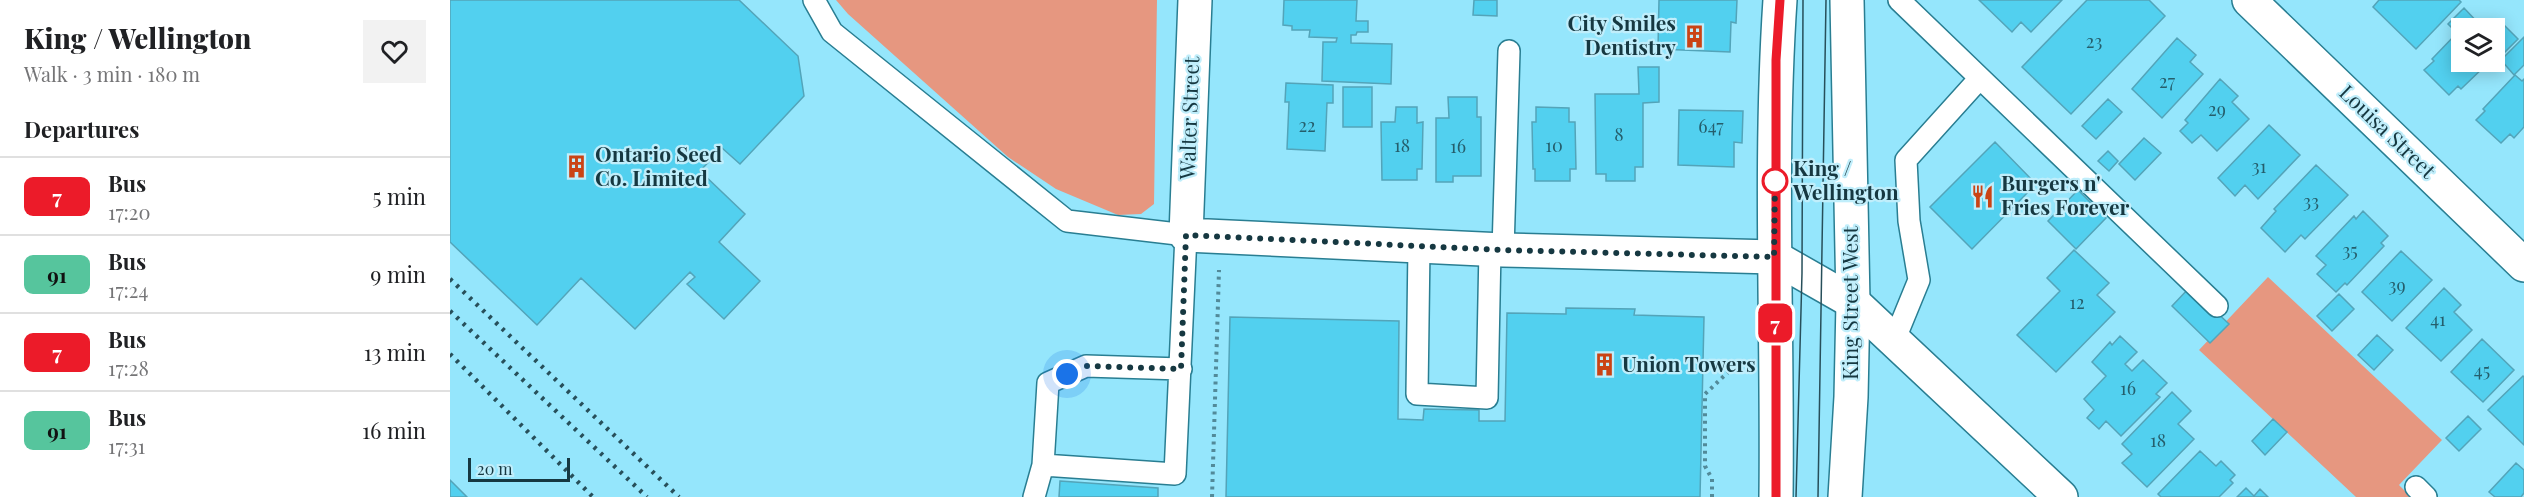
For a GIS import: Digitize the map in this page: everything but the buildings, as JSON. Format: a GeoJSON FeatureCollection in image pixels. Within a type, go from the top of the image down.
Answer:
{"type":"FeatureCollection","features":[{"type":"Feature","properties":{"kind":"street","name":"Walter Street"},"geometry":{"type":"LineString","coordinates":[[1186,235],[1195,0]]}},
{"type":"Feature","properties":{"kind":"street"},"geometry":{"type":"LineString","coordinates":[[1776,497],[1774,257],[1776,60],[1780,0]]}},
{"type":"Feature","properties":{"kind":"street","name":"King Street West"},"geometry":{"type":"LineString","coordinates":[[1845,497],[1851,397],[1852,302],[1847,0]]}},
{"type":"Feature","properties":{"kind":"street","name":"Louisa Street"},"geometry":{"type":"LineString","coordinates":[[2249,0],[2524,265]]}},
{"type":"Feature","properties":{"kind":"street"},"geometry":{"type":"LineString","coordinates":[[1186,235],[1497,249],[1774,257],[1852,302],[2061,497]]}},
{"type":"Feature","properties":{"kind":"lane"},"geometry":{"type":"LineString","coordinates":[[814,0],[832,32],[1067,221],[1186,235],[1175,474],[1043,465]]}},
{"type":"Feature","properties":{"kind":"lane"},"geometry":{"type":"LineString","coordinates":[[1899,0],[2217,306]]}},
{"type":"Feature","properties":{"kind":"lane"},"geometry":{"type":"LineString","coordinates":[[1419,246],[1417,394],[1487,398],[1509,51]]}},
{"type":"Feature","properties":{"kind":"lane"},"geometry":{"type":"LineString","coordinates":[[1894,341],[1919,280],[1910,221],[1906,160],[1980,78]]}},
{"type":"Feature","properties":{"kind":"lane"},"geometry":{"type":"LineString","coordinates":[[1034,497],[1043,465],[1048,382],[1086,366],[1181,369]]}},
{"type":"Feature","properties":{"kind":"path"},"geometry":{"type":"LineString","coordinates":[[1212,497],[1219,265]]}},
{"type":"Feature","properties":{"kind":"path"},"geometry":{"type":"LineString","coordinates":[[1712,497],[1712,479],[1705,466],[1705,394],[1747,354]]}},
{"type":"Feature","properties":{"kind":"shaded area"},"geometry":{"type":"Polygon","coordinates":[[[836,0],[1157,0],[1154,204],[1141,214],[1118,215],[1056,189],[1008,157],[848,14],[836,0]]]}},
{"type":"Feature","properties":{"kind":"shaded area"},"geometry":{"type":"Polygon","coordinates":[[[2268,277],[2442,440],[2399,485],[2411,497],[2356,497],[2199,350],[2268,277]]]}},
{"type":"Feature","properties":{"kind":"tram line"},"geometry":{"type":"LineString","coordinates":[[1796,497],[1802,273],[1803,0]]}},
{"type":"Feature","properties":{"kind":"tram line"},"geometry":{"type":"LineString","coordinates":[[1818,497],[1826,0]]}},
{"type":"Feature","properties":{"kind":"railway"},"geometry":{"type":"LineString","coordinates":[[450,279],[679,497]]}},
{"type":"Feature","properties":{"kind":"railway"},"geometry":{"type":"LineString","coordinates":[[450,311],[647,497]]}},
{"type":"Feature","properties":{"kind":"railway"},"geometry":{"type":"LineString","coordinates":[[450,354],[593,497]]}},
{"type":"Feature","properties":{"kind":"bus line","name":"7"},"geometry":{"type":"LineString","coordinates":[[1776,497],[1774,257],[1776,60],[1780,0]]}},
{"type":"Feature","properties":{"kind":"place","name":"City Smiles Dentistry"},"geometry":{"type":"Point","coordinates":[1694,36]}},
{"type":"Feature","properties":{"kind":"place","name":"Ontario Seed Co. Limited"},"geometry":{"type":"Point","coordinates":[577,167]}},
{"type":"Feature","properties":{"kind":"place","name":"King / Wellington"},"geometry":{"type":"Point","coordinates":[1775,181]}},
{"type":"Feature","properties":{"kind":"place","name":"Burgers n' Fries Forever"},"geometry":{"type":"Point","coordinates":[1983,196]}},
{"type":"Feature","properties":{"kind":"place","name":"Union Towers"},"geometry":{"type":"Point","coordinates":[1604,365]}},
{"type":"Feature","properties":{"kind":"route"},"geometry":{"type":"LineString","coordinates":[[1067,374],[1086,366],[1181,369],[1186,235],[1503,250],[1774,257],[1775,181]]}}]}
